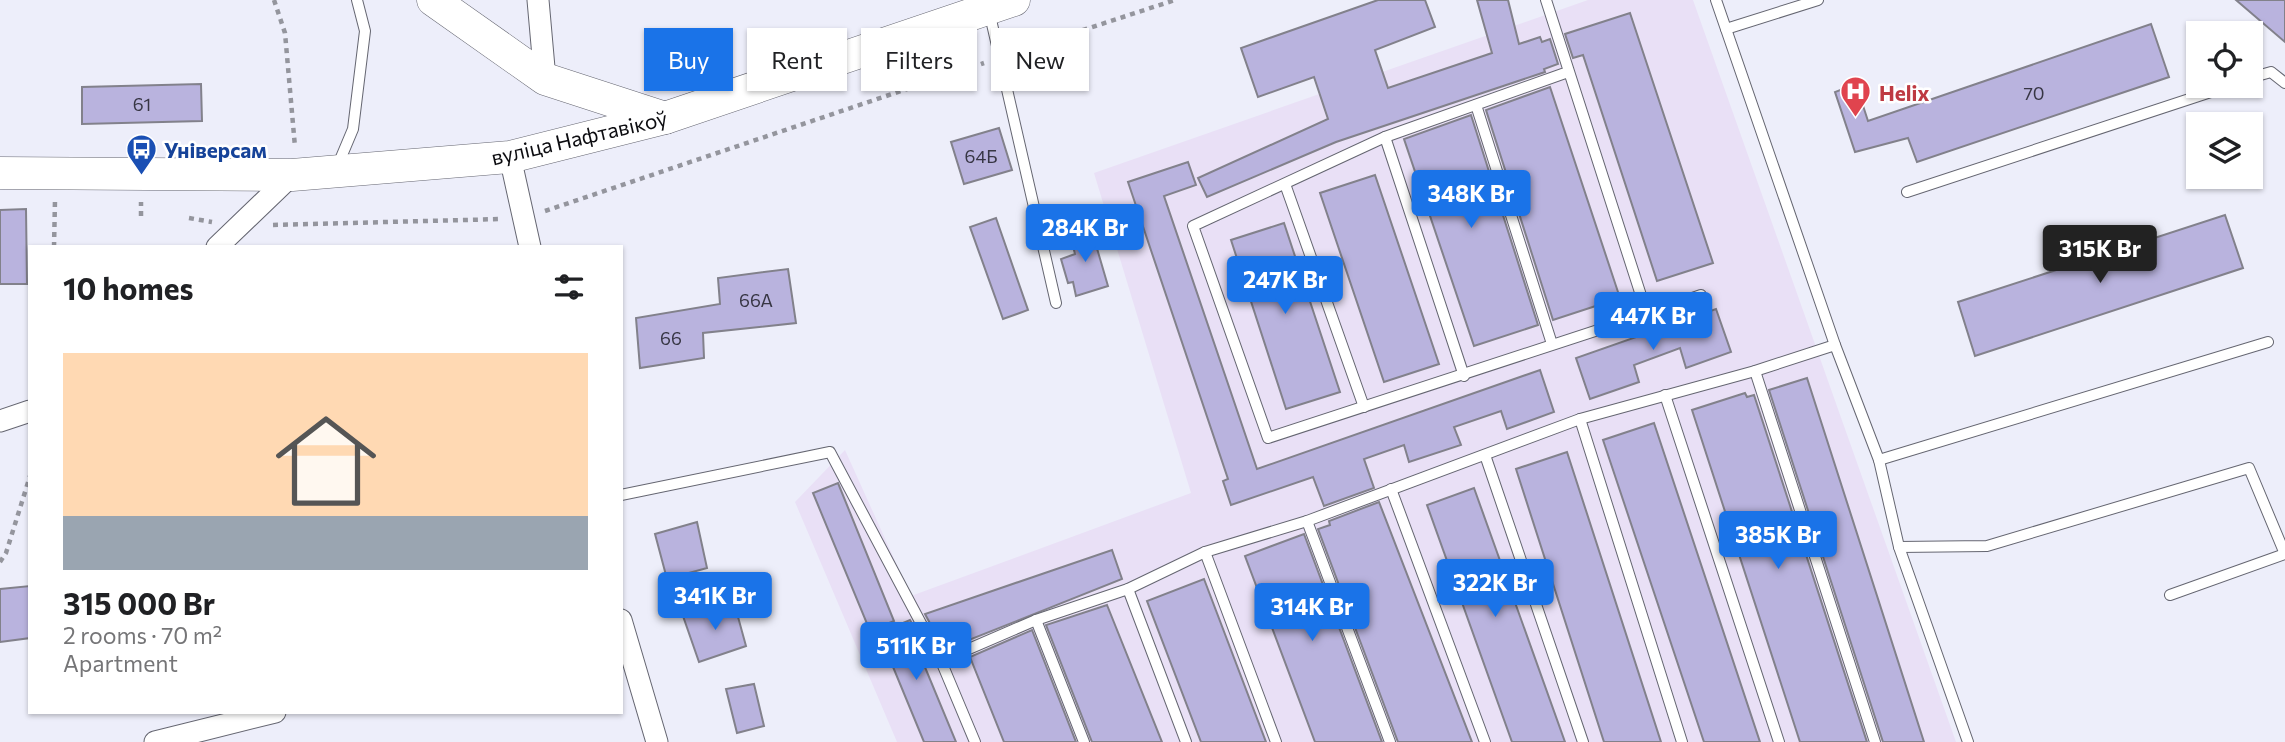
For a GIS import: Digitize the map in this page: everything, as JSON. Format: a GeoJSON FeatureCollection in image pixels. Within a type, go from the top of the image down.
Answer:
{"type":"FeatureCollection","features":[{"type":"Feature","properties":{"kind":"street"},"geometry":{"type":"LineString","coordinates":[[433,0],[545,79],[665,118]]}},
{"type":"Feature","properties":{"kind":"street"},"geometry":{"type":"LineString","coordinates":[[538,0],[545,79]]}},
{"type":"Feature","properties":{"kind":"street","name":"вуліца Нафтавікоў"},"geometry":{"type":"LineString","coordinates":[[0,173],[292,175],[510,157],[665,118],[1002,4]]}},
{"type":"Feature","properties":{"kind":"street"},"geometry":{"type":"LineString","coordinates":[[510,157],[530,245]]}},
{"type":"Feature","properties":{"kind":"street"},"geometry":{"type":"LineString","coordinates":[[219,245],[292,175]]}},
{"type":"Feature","properties":{"kind":"street"},"geometry":{"type":"LineString","coordinates":[[0,421],[28,412]]}},
{"type":"Feature","properties":{"kind":"street"},"geometry":{"type":"LineString","coordinates":[[623,627],[657,742]]}},
{"type":"Feature","properties":{"kind":"street"},"geometry":{"type":"LineString","coordinates":[[155,742],[267,714]]}},
{"type":"Feature","properties":{"kind":"lane"},"geometry":{"type":"LineString","coordinates":[[334,173],[353,129],[365,31],[357,0]]}},
{"type":"Feature","properties":{"kind":"lane"},"geometry":{"type":"LineString","coordinates":[[1546,0],[1647,314]]}},
{"type":"Feature","properties":{"kind":"lane"},"geometry":{"type":"LineString","coordinates":[[1716,0],[1835,345],[1879,460],[1899,547],[1968,742]]}},
{"type":"Feature","properties":{"kind":"lane"},"geometry":{"type":"LineString","coordinates":[[1726,29],[1818,0]]}},
{"type":"Feature","properties":{"kind":"lane"},"geometry":{"type":"LineString","coordinates":[[1001,28],[1002,4]]}},
{"type":"Feature","properties":{"kind":"lane"},"geometry":{"type":"LineString","coordinates":[[1568,72],[1385,137],[1193,226],[1268,438],[1464,376],[1701,295]]}},
{"type":"Feature","properties":{"kind":"lane"},"geometry":{"type":"LineString","coordinates":[[2263,74],[2271,72],[2285,83]]}},
{"type":"Feature","properties":{"kind":"lane"},"geometry":{"type":"LineString","coordinates":[[1008,91],[1056,303]]}},
{"type":"Feature","properties":{"kind":"lane"},"geometry":{"type":"LineString","coordinates":[[1907,192],[2193,98]]}},
{"type":"Feature","properties":{"kind":"lane"},"geometry":{"type":"LineString","coordinates":[[1476,106],[1552,344]]}},
{"type":"Feature","properties":{"kind":"lane"},"geometry":{"type":"LineString","coordinates":[[1385,137],[1464,376]]}},
{"type":"Feature","properties":{"kind":"lane"},"geometry":{"type":"LineString","coordinates":[[1285,184],[1364,407]]}},
{"type":"Feature","properties":{"kind":"lane"},"geometry":{"type":"LineString","coordinates":[[1879,460],[2268,342]]}},
{"type":"Feature","properties":{"kind":"lane"},"geometry":{"type":"LineString","coordinates":[[941,661],[1036,620],[1128,589],[1205,552],[1307,521],[1580,419],[1755,371],[1835,345]]}},
{"type":"Feature","properties":{"kind":"lane"},"geometry":{"type":"LineString","coordinates":[[1755,371],[1875,742]]}},
{"type":"Feature","properties":{"kind":"lane"},"geometry":{"type":"LineString","coordinates":[[1665,395],[1779,742]]}},
{"type":"Feature","properties":{"kind":"lane"},"geometry":{"type":"LineString","coordinates":[[1580,419],[1682,742]]}},
{"type":"Feature","properties":{"kind":"lane"},"geometry":{"type":"LineString","coordinates":[[623,495],[830,452],[941,661],[975,742]]}},
{"type":"Feature","properties":{"kind":"lane"},"geometry":{"type":"LineString","coordinates":[[1485,455],[1583,742]]}},
{"type":"Feature","properties":{"kind":"lane"},"geometry":{"type":"LineString","coordinates":[[1899,547],[1987,546],[2249,468],[2285,554],[2171,595]]}},
{"type":"Feature","properties":{"kind":"lane"},"geometry":{"type":"LineString","coordinates":[[1391,489],[1485,742]]}},
{"type":"Feature","properties":{"kind":"lane"},"geometry":{"type":"LineString","coordinates":[[1307,521],[1390,742]]}},
{"type":"Feature","properties":{"kind":"lane"},"geometry":{"type":"LineString","coordinates":[[1205,552],[1276,742]]}},
{"type":"Feature","properties":{"kind":"lane"},"geometry":{"type":"LineString","coordinates":[[1128,589],[1186,742]]}},
{"type":"Feature","properties":{"kind":"lane"},"geometry":{"type":"LineString","coordinates":[[1036,620],[1084,742]]}},
{"type":"Feature","properties":{"kind":"path"},"geometry":{"type":"LineString","coordinates":[[274,0],[287,47],[296,140],[286,225],[524,218],[991,60]]}},
{"type":"Feature","properties":{"kind":"path"},"geometry":{"type":"LineString","coordinates":[[1089,28],[1175,0]]}},
{"type":"Feature","properties":{"kind":"path"},"geometry":{"type":"LineString","coordinates":[[54,245],[56,174]]}},
{"type":"Feature","properties":{"kind":"path"},"geometry":{"type":"LineString","coordinates":[[0,562],[6,554],[28,482]]}},
{"type":"Feature","properties":{"kind":"shaded area"},"geometry":{"type":"Polygon","coordinates":[[[1588,0],[1693,0],[1956,742],[897,742],[795,502],[845,450],[911,596],[1191,493],[1094,173],[1588,0]]]}},
{"type":"Feature","properties":{"kind":"building"},"geometry":{"type":"Polygon","coordinates":[[[1378,0],[1425,0],[1435,27],[1375,50],[1388,88],[1492,53],[1477,0],[1508,0],[1519,44],[1540,37],[1542,42],[1550,39],[1558,64],[1544,69],[1545,72],[1336,142],[1207,197],[1198,178],[1328,119],[1314,77],[1258,97],[1241,48],[1378,0]]]}},
{"type":"Feature","properties":{"kind":"building"},"geometry":{"type":"Polygon","coordinates":[[[2236,0],[2285,0],[2285,42],[2263,21],[2236,0]]]}},
{"type":"Feature","properties":{"kind":"building"},"geometry":{"type":"Polygon","coordinates":[[[1630,13],[1713,263],[1657,281],[1583,55],[1573,58],[1565,34],[1630,13]]]}},
{"type":"Feature","properties":{"kind":"building"},"geometry":{"type":"Polygon","coordinates":[[[2151,24],[2169,77],[1917,162],[1908,138],[1855,152],[1835,92],[1856,84],[1868,121],[2151,24]]]}},
{"type":"Feature","properties":{"kind":"building"},"geometry":{"type":"Polygon","coordinates":[[[201,84],[202,121],[82,124],[82,87],[201,84]]]}},
{"type":"Feature","properties":{"kind":"building"},"geometry":{"type":"Polygon","coordinates":[[[1550,87],[1620,298],[1553,320],[1486,110],[1550,87]]]}},
{"type":"Feature","properties":{"kind":"building"},"geometry":{"type":"Polygon","coordinates":[[[1471,115],[1538,325],[1474,346],[1404,139],[1471,115]]]}},
{"type":"Feature","properties":{"kind":"building"},"geometry":{"type":"Polygon","coordinates":[[[999,128],[1012,170],[964,184],[951,142],[999,128]]]}},
{"type":"Feature","properties":{"kind":"building"},"geometry":{"type":"Polygon","coordinates":[[[1188,162],[1196,185],[1164,196],[1257,469],[1540,370],[1554,412],[1507,429],[1501,411],[1454,427],[1461,445],[1409,462],[1404,445],[1364,459],[1374,488],[1324,506],[1313,477],[1231,505],[1223,481],[1228,479],[1128,182],[1188,162]]]}},
{"type":"Feature","properties":{"kind":"building"},"geometry":{"type":"Polygon","coordinates":[[[1375,175],[1439,364],[1384,382],[1320,193],[1375,175]]]}},
{"type":"Feature","properties":{"kind":"building"},"geometry":{"type":"Polygon","coordinates":[[[26,209],[27,284],[0,284],[0,210],[26,209]]]}},
{"type":"Feature","properties":{"kind":"building"},"geometry":{"type":"Polygon","coordinates":[[[2225,215],[2243,268],[1975,356],[1958,302],[2225,215]]]}},
{"type":"Feature","properties":{"kind":"building"},"geometry":{"type":"Polygon","coordinates":[[[996,218],[1028,310],[1003,319],[970,227],[996,218]]]}},
{"type":"Feature","properties":{"kind":"building"},"geometry":{"type":"Polygon","coordinates":[[[1284,223],[1340,392],[1286,409],[1231,240],[1284,223]]]}},
{"type":"Feature","properties":{"kind":"building"},"geometry":{"type":"Polygon","coordinates":[[[1091,228],[1108,286],[1076,296],[1073,282],[1068,283],[1061,259],[1075,254],[1070,234],[1091,228]]]}},
{"type":"Feature","properties":{"kind":"building"},"geometry":{"type":"Polygon","coordinates":[[[788,269],[796,323],[703,333],[704,358],[640,368],[636,318],[720,304],[718,278],[788,269]]]}},
{"type":"Feature","properties":{"kind":"building"},"geometry":{"type":"Polygon","coordinates":[[[1716,309],[1731,352],[1686,368],[1680,348],[1634,365],[1639,382],[1590,399],[1576,358],[1716,309]]]}},
{"type":"Feature","properties":{"kind":"building"},"geometry":{"type":"Polygon","coordinates":[[[1807,378],[1924,742],[1883,742],[1769,390],[1807,378]]]}},
{"type":"Feature","properties":{"kind":"building"},"geometry":{"type":"Polygon","coordinates":[[[1745,393],[1747,397],[1754,395],[1867,742],[1800,742],[1692,410],[1745,393]]]}},
{"type":"Feature","properties":{"kind":"building"},"geometry":{"type":"Polygon","coordinates":[[[1654,423],[1760,742],[1704,742],[1603,440],[1654,423]]]}},
{"type":"Feature","properties":{"kind":"building"},"geometry":{"type":"Polygon","coordinates":[[[1567,452],[1661,742],[1604,742],[1516,469],[1567,452]]]}},
{"type":"Feature","properties":{"kind":"building"},"geometry":{"type":"Polygon","coordinates":[[[838,483],[894,621],[870,631],[813,493],[838,483]]]}},
{"type":"Feature","properties":{"kind":"building"},"geometry":{"type":"Polygon","coordinates":[[[1474,488],[1565,742],[1512,742],[1427,505],[1474,488]]]}},
{"type":"Feature","properties":{"kind":"building"},"geometry":{"type":"Polygon","coordinates":[[[1379,502],[1472,742],[1398,742],[1318,529],[1330,525],[1329,521],[1379,502]]]}},
{"type":"Feature","properties":{"kind":"building"},"geometry":{"type":"Polygon","coordinates":[[[697,522],[707,568],[667,579],[655,534],[697,522]]]}},
{"type":"Feature","properties":{"kind":"building"},"geometry":{"type":"Polygon","coordinates":[[[1304,534],[1382,742],[1315,742],[1245,556],[1304,534]]]}},
{"type":"Feature","properties":{"kind":"building"},"geometry":{"type":"Polygon","coordinates":[[[1112,550],[1122,579],[964,642],[961,633],[939,640],[925,614],[1112,550]]]}},
{"type":"Feature","properties":{"kind":"building"},"geometry":{"type":"Polygon","coordinates":[[[1204,579],[1266,742],[1201,742],[1147,601],[1204,579]]]}},
{"type":"Feature","properties":{"kind":"building"},"geometry":{"type":"Polygon","coordinates":[[[28,586],[28,638],[0,642],[0,589],[28,586]]]}},
{"type":"Feature","properties":{"kind":"building"},"geometry":{"type":"Polygon","coordinates":[[[1107,605],[1162,742],[1092,742],[1046,625],[1107,605]]]}},
{"type":"Feature","properties":{"kind":"building"},"geometry":{"type":"Polygon","coordinates":[[[735,606],[746,646],[699,662],[683,616],[735,606]]]}},
{"type":"Feature","properties":{"kind":"building"},"geometry":{"type":"Polygon","coordinates":[[[910,620],[924,645],[917,648],[956,742],[924,742],[879,633],[910,620]]]}},
{"type":"Feature","properties":{"kind":"building"},"geometry":{"type":"Polygon","coordinates":[[[1032,630],[1076,742],[1004,742],[970,657],[1032,630]]]}},
{"type":"Feature","properties":{"kind":"building"},"geometry":{"type":"Polygon","coordinates":[[[754,684],[764,726],[737,733],[726,689],[754,684]]]}},
{"type":"Feature","properties":{"kind":"place","name":"Helix"},"geometry":{"type":"Point","coordinates":[1856,119]}},
{"type":"Feature","properties":{"kind":"place","name":"Універсам"},"geometry":{"type":"Point","coordinates":[141,176]}}]}
